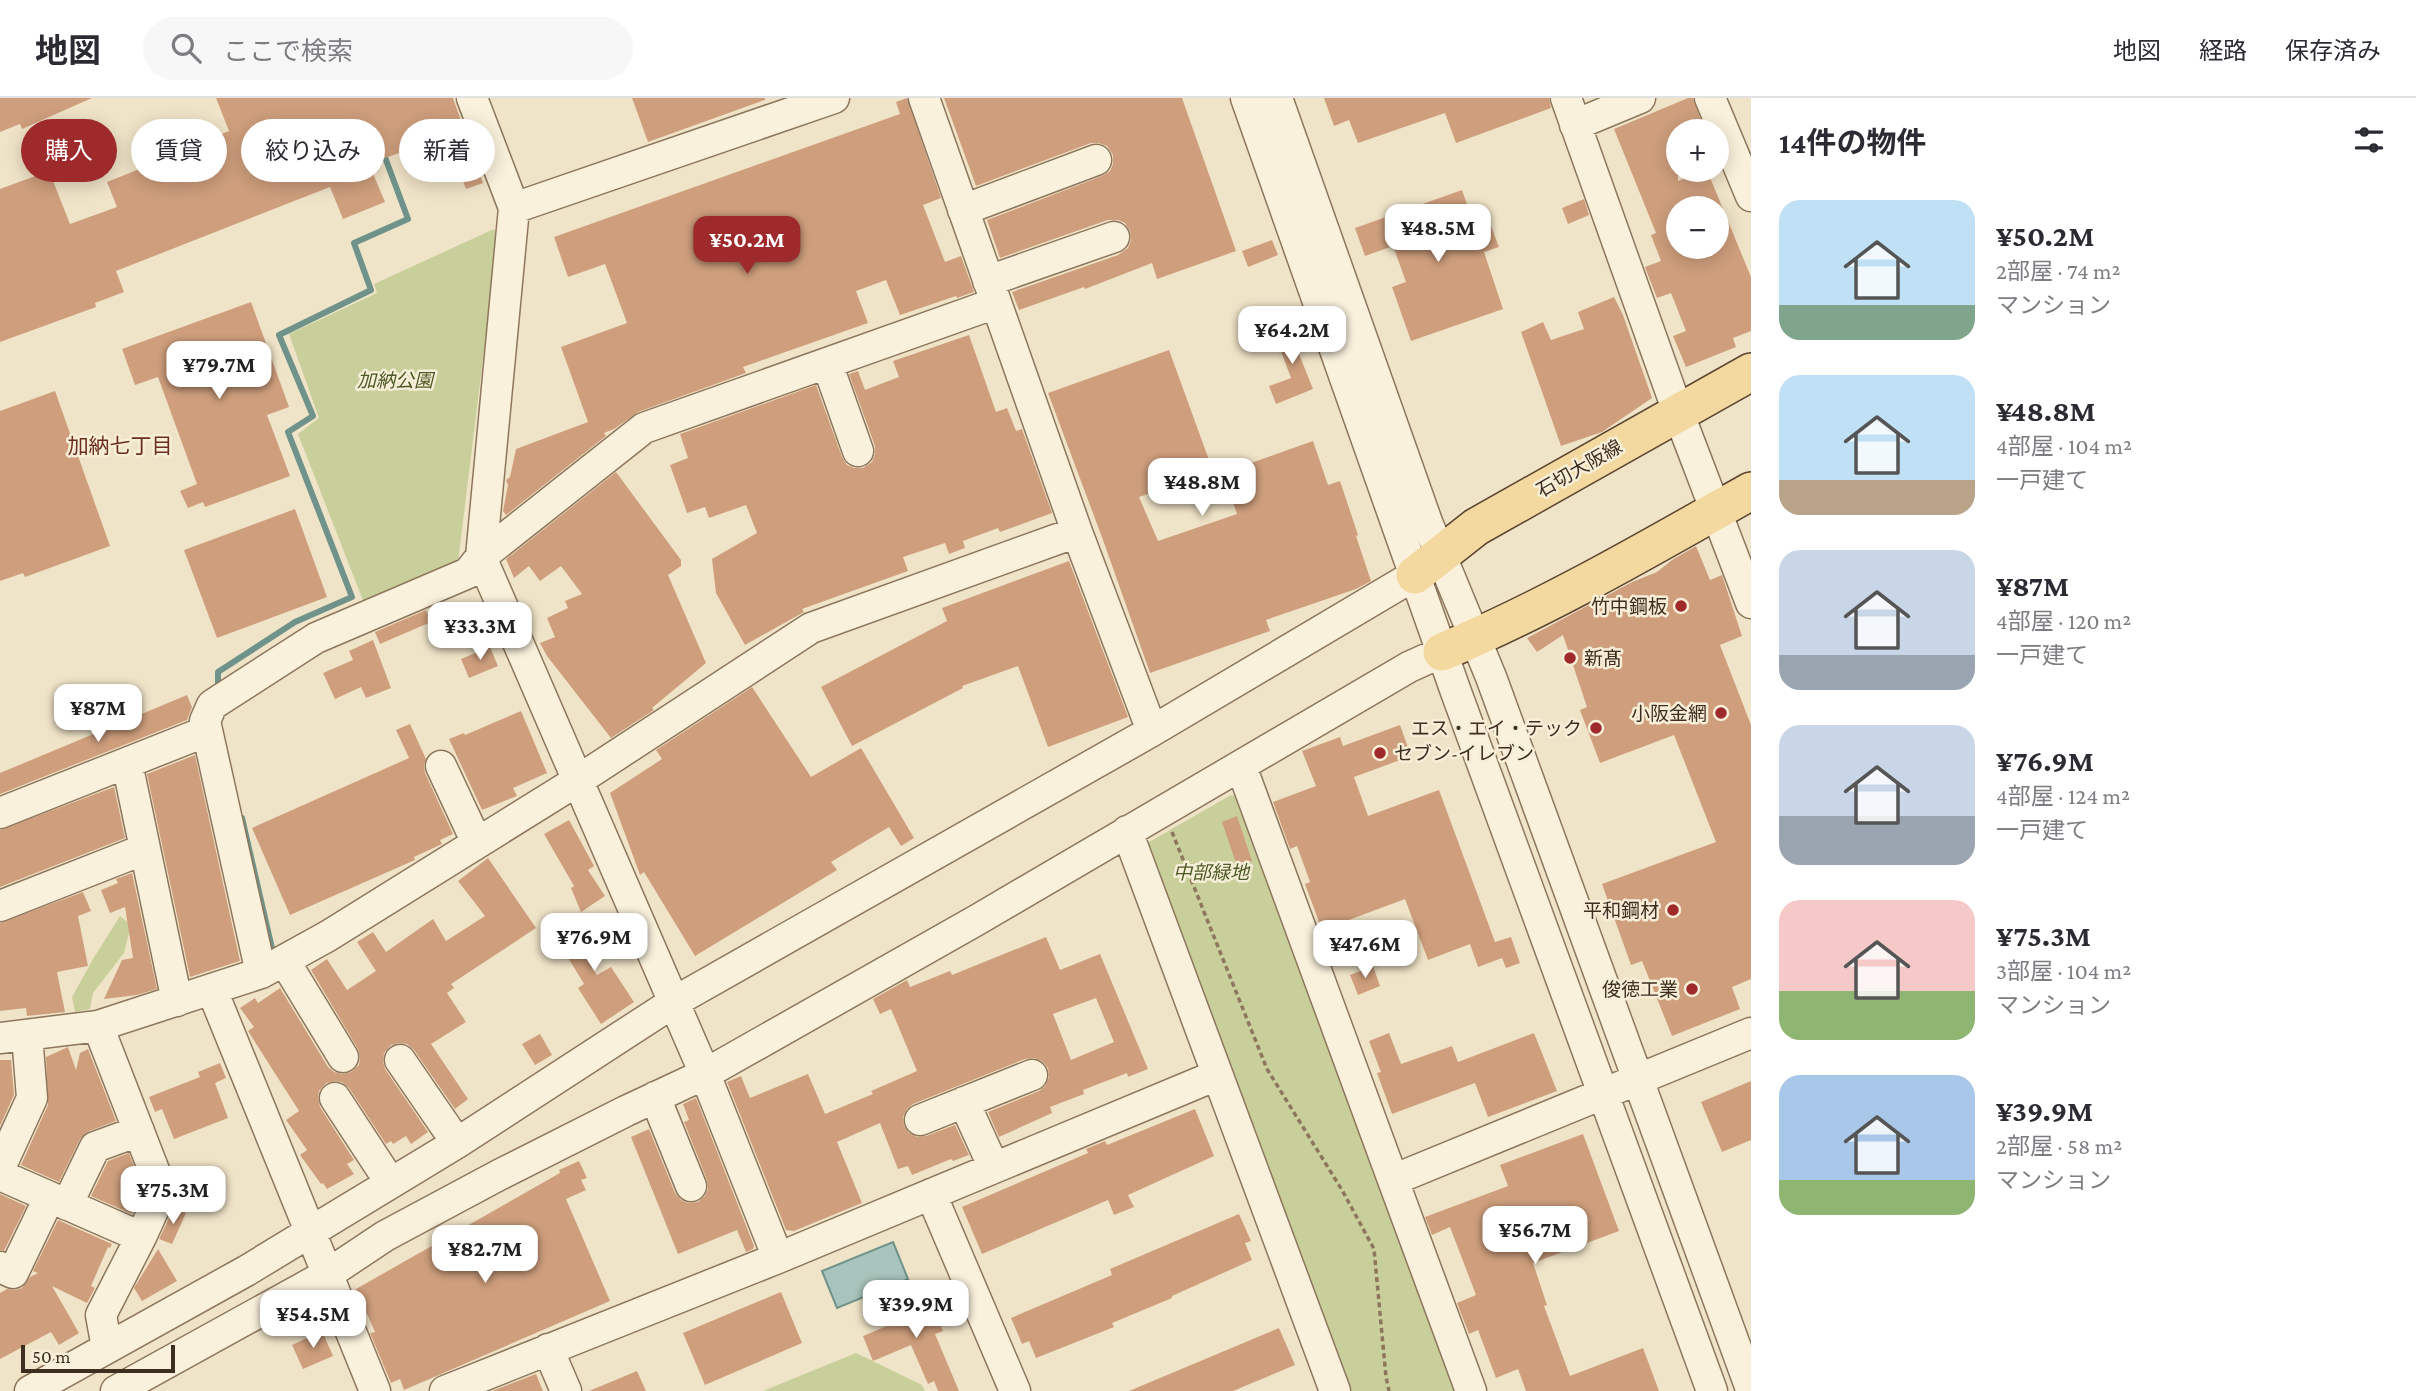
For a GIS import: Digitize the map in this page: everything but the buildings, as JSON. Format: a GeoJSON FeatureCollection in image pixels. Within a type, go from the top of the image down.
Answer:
{"type":"FeatureCollection","features":[{"type":"Feature","properties":{"kind":"main road","name":"石切大阪線"},"geometry":{"type":"LineString","coordinates":[[1427,565],[1476,527],[1751,372]]}},
{"type":"Feature","properties":{"kind":"main road"},"geometry":{"type":"LineString","coordinates":[[1442,652],[1598,578],[1751,491]]}},
{"type":"Feature","properties":{"kind":"street"},"geometry":{"type":"LineString","coordinates":[[472,98],[514,208],[481,557],[705,1074],[778,1258]]}},
{"type":"Feature","properties":{"kind":"street"},"geometry":{"type":"LineString","coordinates":[[514,208],[834,98]]}},
{"type":"Feature","properties":{"kind":"street"},"geometry":{"type":"LineString","coordinates":[[925,98],[1077,532],[1152,731]]}},
{"type":"Feature","properties":{"kind":"street"},"geometry":{"type":"LineString","coordinates":[[1246,98],[1427,565],[1476,638],[1751,1389]]}},
{"type":"Feature","properties":{"kind":"street"},"geometry":{"type":"LineString","coordinates":[[1277,98],[1427,565],[1442,652],[1712,1391]]}},
{"type":"Feature","properties":{"kind":"street"},"geometry":{"type":"LineString","coordinates":[[1640,98],[1571,112],[1678,412],[1751,603]]}},
{"type":"Feature","properties":{"kind":"street"},"geometry":{"type":"LineString","coordinates":[[1710,98],[1751,196]]}},
{"type":"Feature","properties":{"kind":"street"},"geometry":{"type":"LineString","coordinates":[[964,209],[1096,160]]}},
{"type":"Feature","properties":{"kind":"street"},"geometry":{"type":"LineString","coordinates":[[342,1056],[273,966],[207,731],[205,721],[212,705],[316,638],[468,573],[481,557],[644,428],[827,363],[1114,237]]}},
{"type":"Feature","properties":{"kind":"street"},"geometry":{"type":"LineString","coordinates":[[827,363],[858,451]]}},
{"type":"Feature","properties":{"kind":"street"},"geometry":{"type":"LineString","coordinates":[[0,1168],[32,1098],[13,1036],[98,1026],[212,990],[273,966],[328,936],[576,781],[811,628],[1077,532]]}},
{"type":"Feature","properties":{"kind":"street"},"geometry":{"type":"LineString","coordinates":[[30,1391],[246,1271],[457,1143],[674,1002],[1152,731],[1427,565]]}},
{"type":"Feature","properties":{"kind":"street"},"geometry":{"type":"LineString","coordinates":[[116,1391],[328,1273],[385,1236],[499,1175],[705,1074],[977,920],[1409,667],[1442,652]]}},
{"type":"Feature","properties":{"kind":"street"},"geometry":{"type":"LineString","coordinates":[[0,813],[207,731]]}},
{"type":"Feature","properties":{"kind":"street"},"geometry":{"type":"LineString","coordinates":[[127,764],[177,1001]]}},
{"type":"Feature","properties":{"kind":"street"},"geometry":{"type":"LineString","coordinates":[[441,766],[477,843]]}},
{"type":"Feature","properties":{"kind":"street"},"geometry":{"type":"LineString","coordinates":[[1241,766],[1471,1391]]}},
{"type":"Feature","properties":{"kind":"street"},"geometry":{"type":"LineString","coordinates":[[1127,831],[1335,1391]]}},
{"type":"Feature","properties":{"kind":"street"},"geometry":{"type":"LineString","coordinates":[[0,906],[145,849]]}},
{"type":"Feature","properties":{"kind":"street"},"geometry":{"type":"LineString","coordinates":[[212,990],[375,1391]]}},
{"type":"Feature","properties":{"kind":"street"},"geometry":{"type":"LineString","coordinates":[[98,1026],[162,1191],[101,1315],[107,1348]]}},
{"type":"Feature","properties":{"kind":"street"},"geometry":{"type":"LineString","coordinates":[[1393,1180],[1751,1033]]}},
{"type":"Feature","properties":{"kind":"street"},"geometry":{"type":"LineString","coordinates":[[400,1059],[457,1143]]}},
{"type":"Feature","properties":{"kind":"street"},"geometry":{"type":"LineString","coordinates":[[920,1120],[1032,1075]]}},
{"type":"Feature","properties":{"kind":"street"},"geometry":{"type":"LineString","coordinates":[[457,1389],[548,1349],[778,1258],[1217,1075]]}},
{"type":"Feature","properties":{"kind":"street"},"geometry":{"type":"LineString","coordinates":[[655,1097],[691,1186]]}},
{"type":"Feature","properties":{"kind":"street"},"geometry":{"type":"LineString","coordinates":[[335,1098],[390,1182]]}},
{"type":"Feature","properties":{"kind":"street"},"geometry":{"type":"LineString","coordinates":[[964,1102],[994,1168]]}},
{"type":"Feature","properties":{"kind":"street"},"geometry":{"type":"LineString","coordinates":[[0,1267],[13,1273],[95,1147],[138,1130]]}},
{"type":"Feature","properties":{"kind":"street"},"geometry":{"type":"LineString","coordinates":[[0,1175],[141,1237]]}},
{"type":"Feature","properties":{"kind":"street"},"geometry":{"type":"LineString","coordinates":[[931,1194],[1015,1391]]}},
{"type":"Feature","properties":{"kind":"street"},"geometry":{"type":"LineString","coordinates":[[548,1349],[566,1391]]}},
{"type":"Feature","properties":{"kind":"path"},"geometry":{"type":"LineString","coordinates":[[1165,810],[1267,1069],[1342,1190],[1374,1249],[1389,1391]]}},
{"type":"Feature","properties":{"kind":"green space","name":"加納公園"},"geometry":{"type":"Polygon","coordinates":[[[494,229],[498,237],[458,562],[364,603],[298,434],[319,418],[289,334],[377,293],[374,284],[494,229]]]}},
{"type":"Feature","properties":{"kind":"green space","name":"中部緑地"},"geometry":{"type":"Polygon","coordinates":[[[1231,795],[1243,797],[1462,1391],[1345,1391],[1142,846],[1231,795]]]}},
{"type":"Feature","properties":{"kind":"green space"},"geometry":{"type":"Polygon","coordinates":[[[120,916],[131,925],[124,953],[93,993],[90,1009],[75,1012],[72,997],[120,916]]]}},
{"type":"Feature","properties":{"kind":"green space"},"geometry":{"type":"Polygon","coordinates":[[[856,1353],[922,1385],[925,1391],[763,1391],[856,1353]]]}},
{"type":"Feature","properties":{"kind":"water"},"geometry":{"type":"Polygon","coordinates":[[[893,1242],[908,1279],[837,1308],[822,1271],[893,1242]]]}},
{"type":"Feature","properties":{"kind":"waterway"},"geometry":{"type":"LineString","coordinates":[[218,691],[218,672],[295,622],[352,597],[288,432],[313,416],[279,335],[371,290],[354,243],[408,219],[385,157]]}},
{"type":"Feature","properties":{"kind":"waterway"},"geometry":{"type":"LineString","coordinates":[[242,818],[274,957]]}},
{"type":"Feature","properties":{"kind":"place","name":"竹中鋼板"},"geometry":{"type":"Point","coordinates":[1681,606]}},
{"type":"Feature","properties":{"kind":"place","name":"新髙"},"geometry":{"type":"Point","coordinates":[1570,658]}},
{"type":"Feature","properties":{"kind":"place","name":"小阪金網"},"geometry":{"type":"Point","coordinates":[1721,713]}},
{"type":"Feature","properties":{"kind":"place","name":"エス・エイ・テック"},"geometry":{"type":"Point","coordinates":[1596,728]}},
{"type":"Feature","properties":{"kind":"place","name":"セブン-イレブン"},"geometry":{"type":"Point","coordinates":[1380,753]}},
{"type":"Feature","properties":{"kind":"place","name":"平和鋼材"},"geometry":{"type":"Point","coordinates":[1673,910]}},
{"type":"Feature","properties":{"kind":"place","name":"俊徳工業"},"geometry":{"type":"Point","coordinates":[1692,989]}},
{"type":"Feature","properties":{"kind":"district","name":"加納七丁目"},"geometry":{"type":"Point","coordinates":[120,446]}}]}
